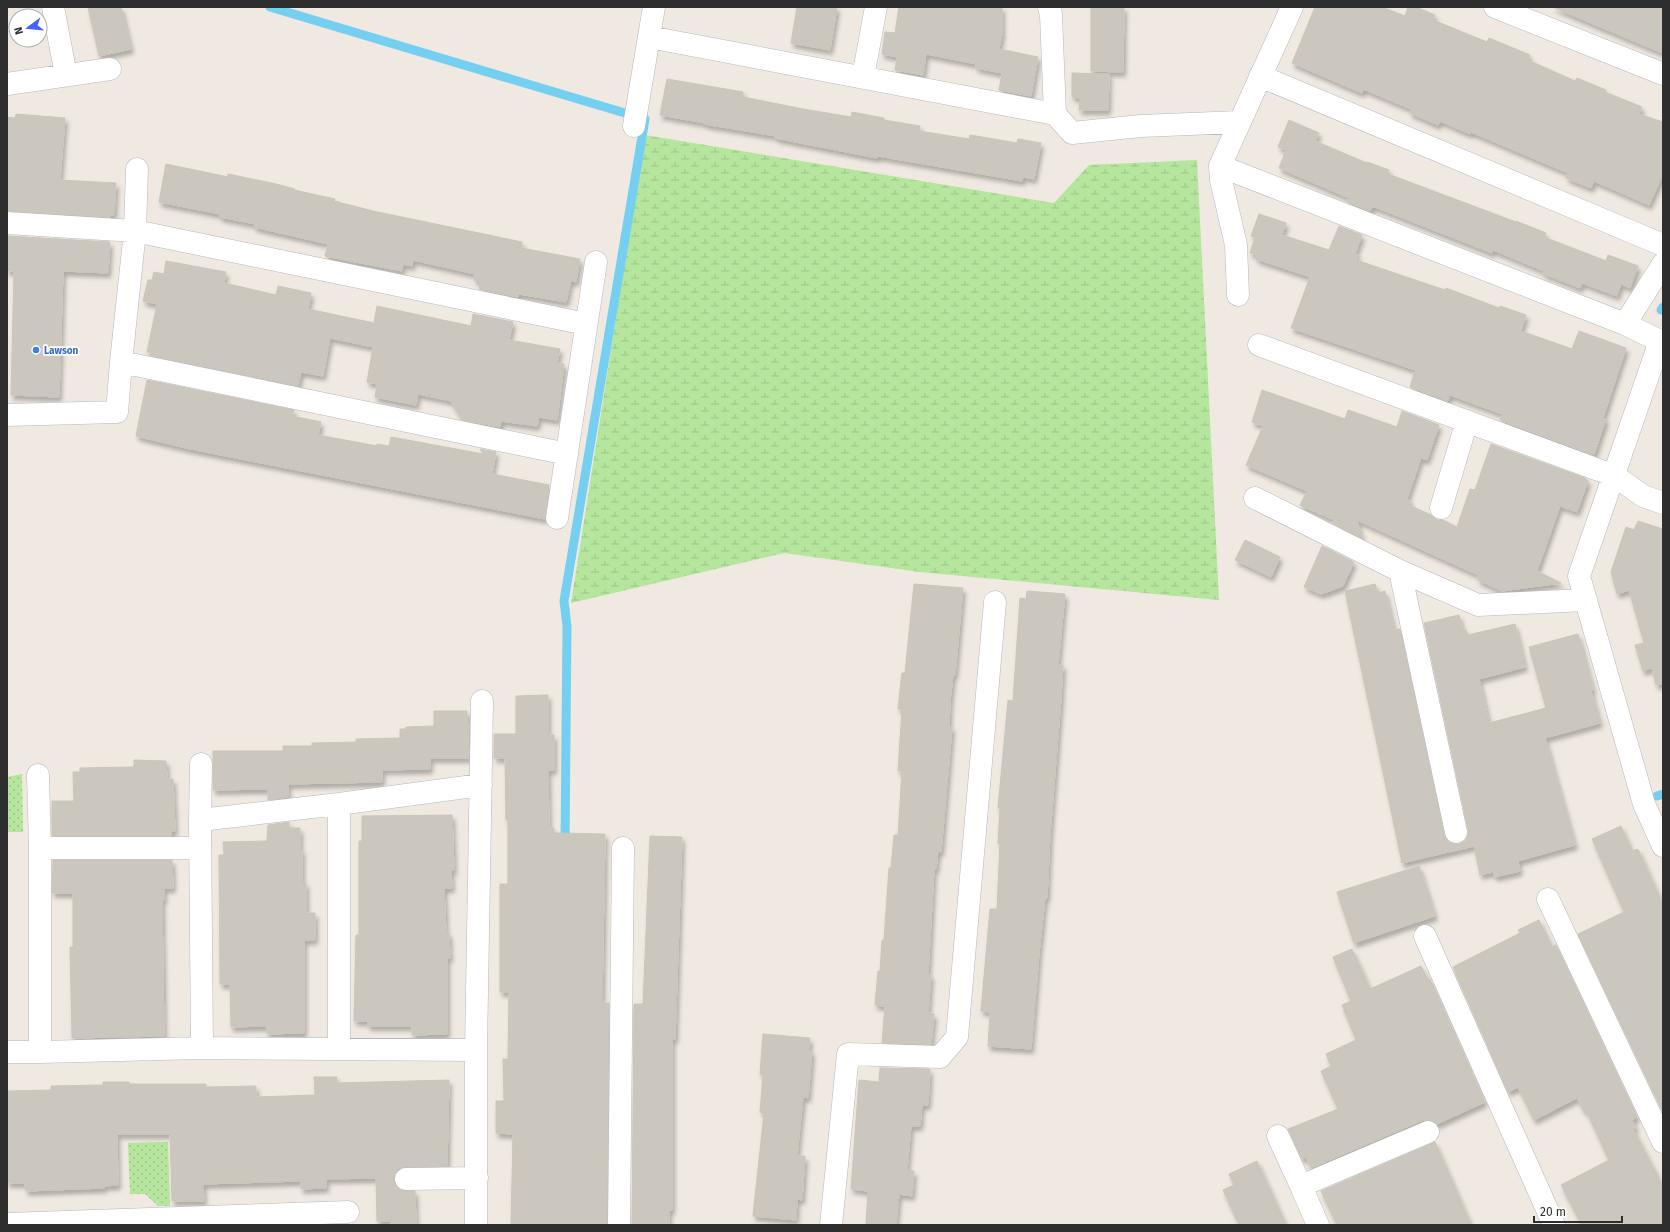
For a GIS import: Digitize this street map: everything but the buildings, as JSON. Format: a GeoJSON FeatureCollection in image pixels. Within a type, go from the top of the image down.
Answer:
{"type":"FeatureCollection","features":[{"type":"Feature","properties":{"kind":"street"},"geometry":{"type":"LineString","coordinates":[[53,7],[66,75]]}},
{"type":"Feature","properties":{"kind":"street"},"geometry":{"type":"LineString","coordinates":[[634,126],[654,7]]}},
{"type":"Feature","properties":{"kind":"street"},"geometry":{"type":"LineString","coordinates":[[863,76],[876,7]]}},
{"type":"Feature","properties":{"kind":"street"},"geometry":{"type":"LineString","coordinates":[[1049,7],[1051,15],[1055,114]]}},
{"type":"Feature","properties":{"kind":"street"},"geometry":{"type":"LineString","coordinates":[[1238,295],[1236,245],[1221,180],[1220,166],[1292,7]]}},
{"type":"Feature","properties":{"kind":"street"},"geometry":{"type":"LineString","coordinates":[[1495,7],[1663,74]]}},
{"type":"Feature","properties":{"kind":"street"},"geometry":{"type":"LineString","coordinates":[[649,37],[863,76],[1055,114],[1072,133],[1141,126],[1239,122]]}},
{"type":"Feature","properties":{"kind":"street"},"geometry":{"type":"LineString","coordinates":[[7,84],[110,69]]}},
{"type":"Feature","properties":{"kind":"street"},"geometry":{"type":"LineString","coordinates":[[1260,76],[1663,244]]}},
{"type":"Feature","properties":{"kind":"street"},"geometry":{"type":"LineString","coordinates":[[1220,166],[1625,324],[1660,341],[1655,379],[1615,476],[1580,576],[1644,804],[1663,846]]}},
{"type":"Feature","properties":{"kind":"street"},"geometry":{"type":"LineString","coordinates":[[7,415],[117,412],[121,362],[136,232],[137,168]]}},
{"type":"Feature","properties":{"kind":"street"},"geometry":{"type":"LineString","coordinates":[[7,223],[136,232],[586,324]]}},
{"type":"Feature","properties":{"kind":"street"},"geometry":{"type":"LineString","coordinates":[[557,518],[596,262]]}},
{"type":"Feature","properties":{"kind":"street"},"geometry":{"type":"LineString","coordinates":[[1625,324],[1663,264]]}},
{"type":"Feature","properties":{"kind":"street"},"geometry":{"type":"LineString","coordinates":[[1259,345],[1615,476],[1643,496],[1663,503]]}},
{"type":"Feature","properties":{"kind":"street"},"geometry":{"type":"LineString","coordinates":[[121,362],[567,454]]}},
{"type":"Feature","properties":{"kind":"street"},"geometry":{"type":"LineString","coordinates":[[1441,508],[1467,421]]}},
{"type":"Feature","properties":{"kind":"street"},"geometry":{"type":"LineString","coordinates":[[1254,498],[1400,571],[1478,605],[1586,600]]}},
{"type":"Feature","properties":{"kind":"street"},"geometry":{"type":"LineString","coordinates":[[1400,571],[1456,832]]}},
{"type":"Feature","properties":{"kind":"street"},"geometry":{"type":"LineString","coordinates":[[831,1225],[848,1054],[940,1057],[958,1037],[995,602]]}},
{"type":"Feature","properties":{"kind":"street"},"geometry":{"type":"LineString","coordinates":[[476,1225],[476,1050],[482,701]]}},
{"type":"Feature","properties":{"kind":"street"},"geometry":{"type":"LineString","coordinates":[[200,764],[202,1048]]}},
{"type":"Feature","properties":{"kind":"street"},"geometry":{"type":"LineString","coordinates":[[38,775],[40,848],[40,1052]]}},
{"type":"Feature","properties":{"kind":"street"},"geometry":{"type":"LineString","coordinates":[[200,820],[339,804],[481,785]]}},
{"type":"Feature","properties":{"kind":"street"},"geometry":{"type":"LineString","coordinates":[[339,804],[339,1049]]}},
{"type":"Feature","properties":{"kind":"street"},"geometry":{"type":"LineString","coordinates":[[40,848],[200,848]]}},
{"type":"Feature","properties":{"kind":"street"},"geometry":{"type":"LineString","coordinates":[[619,1225],[623,848]]}},
{"type":"Feature","properties":{"kind":"street"},"geometry":{"type":"LineString","coordinates":[[1548,899],[1663,1142]]}},
{"type":"Feature","properties":{"kind":"street"},"geometry":{"type":"LineString","coordinates":[[1425,936],[1554,1225]]}},
{"type":"Feature","properties":{"kind":"street"},"geometry":{"type":"LineString","coordinates":[[7,1052],[202,1048],[476,1050]]}},
{"type":"Feature","properties":{"kind":"street"},"geometry":{"type":"LineString","coordinates":[[1301,1186],[1428,1132]]}},
{"type":"Feature","properties":{"kind":"street"},"geometry":{"type":"LineString","coordinates":[[1278,1136],[1318,1225]]}},
{"type":"Feature","properties":{"kind":"street"},"geometry":{"type":"LineString","coordinates":[[406,1179],[477,1178]]}},
{"type":"Feature","properties":{"kind":"street"},"geometry":{"type":"LineString","coordinates":[[7,1224],[348,1212]]}},
{"type":"Feature","properties":{"kind":"green space"},"geometry":{"type":"Polygon","coordinates":[[[645,135],[1054,203],[1089,165],[1197,160],[1219,600],[920,572],[784,553],[571,603],[645,135]]]}},
{"type":"Feature","properties":{"kind":"green space"},"geometry":{"type":"Polygon","coordinates":[[[22,774],[23,832],[7,832],[7,777],[22,774]]]}},
{"type":"Feature","properties":{"kind":"green space"},"geometry":{"type":"Polygon","coordinates":[[[168,1142],[170,1206],[158,1206],[145,1194],[130,1194],[128,1143],[168,1142]]]}},
{"type":"Feature","properties":{"kind":"waterway"},"geometry":{"type":"LineString","coordinates":[[270,7],[645,119],[564,601],[567,626],[565,846]]}},
{"type":"Feature","properties":{"kind":"waterway"},"geometry":{"type":"LineString","coordinates":[[1657,796],[1663,794]]}},
{"type":"Feature","properties":{"kind":"place","name":"Lawson"},"geometry":{"type":"Point","coordinates":[36,350]}}]}
